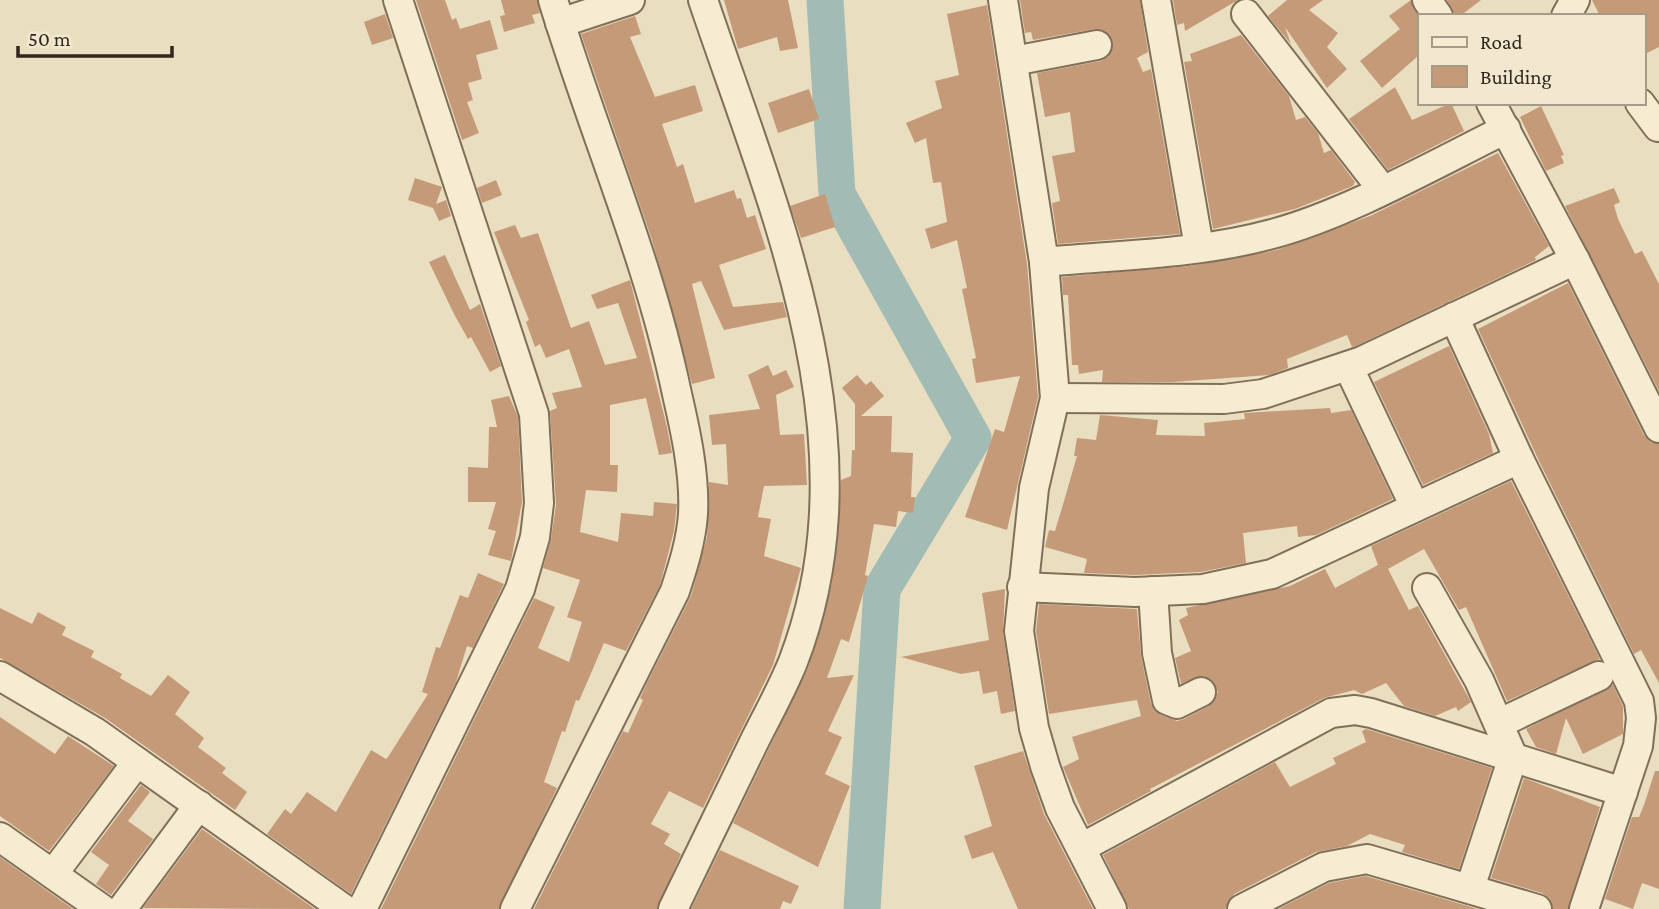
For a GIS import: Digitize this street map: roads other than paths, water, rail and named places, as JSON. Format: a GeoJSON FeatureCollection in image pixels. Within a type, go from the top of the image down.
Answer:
{"type":"FeatureCollection","features":[{"type":"Feature","properties":{"kind":"street"},"geometry":{"type":"LineString","coordinates":[[362,909],[520,589],[534,537],[539,503],[534,414],[398,0]]}},
{"type":"Feature","properties":{"kind":"street"},"geometry":{"type":"LineString","coordinates":[[515,909],[675,592],[690,543],[693,511],[686,436],[670,357],[647,276],[557,12],[630,0]]}},
{"type":"Feature","properties":{"kind":"street"},"geometry":{"type":"LineString","coordinates":[[673,909],[793,662],[815,584],[822,539],[825,470],[821,402],[802,308],[784,241],[703,0]]}},
{"type":"Feature","properties":{"kind":"street"},"geometry":{"type":"LineString","coordinates":[[1003,0],[1044,262],[1055,398],[1034,488],[1019,631],[1034,728],[1060,808],[1112,909]]}},
{"type":"Feature","properties":{"kind":"street"},"geometry":{"type":"LineString","coordinates":[[1156,0],[1199,247]]}},
{"type":"Feature","properties":{"kind":"street"},"geometry":{"type":"LineString","coordinates":[[1246,14],[1382,189]]}},
{"type":"Feature","properties":{"kind":"street"},"geometry":{"type":"LineString","coordinates":[[1013,61],[1097,45]]}},
{"type":"Feature","properties":{"kind":"street"},"geometry":{"type":"LineString","coordinates":[[1642,105],[1658,127]]}},
{"type":"Feature","properties":{"kind":"street"},"geometry":{"type":"LineString","coordinates":[[1044,262],[1236,243],[1275,233],[1382,189],[1497,110],[1659,428]]}},
{"type":"Feature","properties":{"kind":"street"},"geometry":{"type":"LineString","coordinates":[[1055,398],[1224,399],[1264,394],[1348,366],[1575,260]]}},
{"type":"Feature","properties":{"kind":"street"},"geometry":{"type":"LineString","coordinates":[[1454,317],[1519,459],[1639,701],[1641,718],[1638,746],[1584,909]]}},
{"type":"Feature","properties":{"kind":"street"},"geometry":{"type":"LineString","coordinates":[[1348,366],[1415,507]]}},
{"type":"Feature","properties":{"kind":"street"},"geometry":{"type":"LineString","coordinates":[[1022,587],[1153,591],[1203,589],[1272,575],[1519,459]]}},
{"type":"Feature","properties":{"kind":"street"},"geometry":{"type":"LineString","coordinates":[[1427,588],[1500,723],[1513,757],[1470,888]]}},
{"type":"Feature","properties":{"kind":"street"},"geometry":{"type":"LineString","coordinates":[[1153,591],[1157,653],[1167,700],[1177,704],[1201,692]]}},
{"type":"Feature","properties":{"kind":"street"},"geometry":{"type":"LineString","coordinates":[[0,676],[95,732],[344,909]]}},
{"type":"Feature","properties":{"kind":"street"},"geometry":{"type":"LineString","coordinates":[[1500,723],[1599,676]]}},
{"type":"Feature","properties":{"kind":"street"},"geometry":{"type":"LineString","coordinates":[[1081,848],[1331,713],[1341,711],[1371,713],[1622,792]]}},
{"type":"Feature","properties":{"kind":"street"},"geometry":{"type":"LineString","coordinates":[[53,874],[137,762]]}},
{"type":"Feature","properties":{"kind":"street"},"geometry":{"type":"LineString","coordinates":[[122,909],[199,805]]}},
{"type":"Feature","properties":{"kind":"street"},"geometry":{"type":"LineString","coordinates":[[0,837],[102,909]]}},
{"type":"Feature","properties":{"kind":"street"},"geometry":{"type":"LineString","coordinates":[[1242,909],[1324,867],[1367,859],[1537,909]]}},
{"type":"Feature","properties":{"kind":"waterway"},"geometry":{"type":"LineString","coordinates":[[825,0],[837,194],[973,438],[882,589],[862,909]]}}]}
